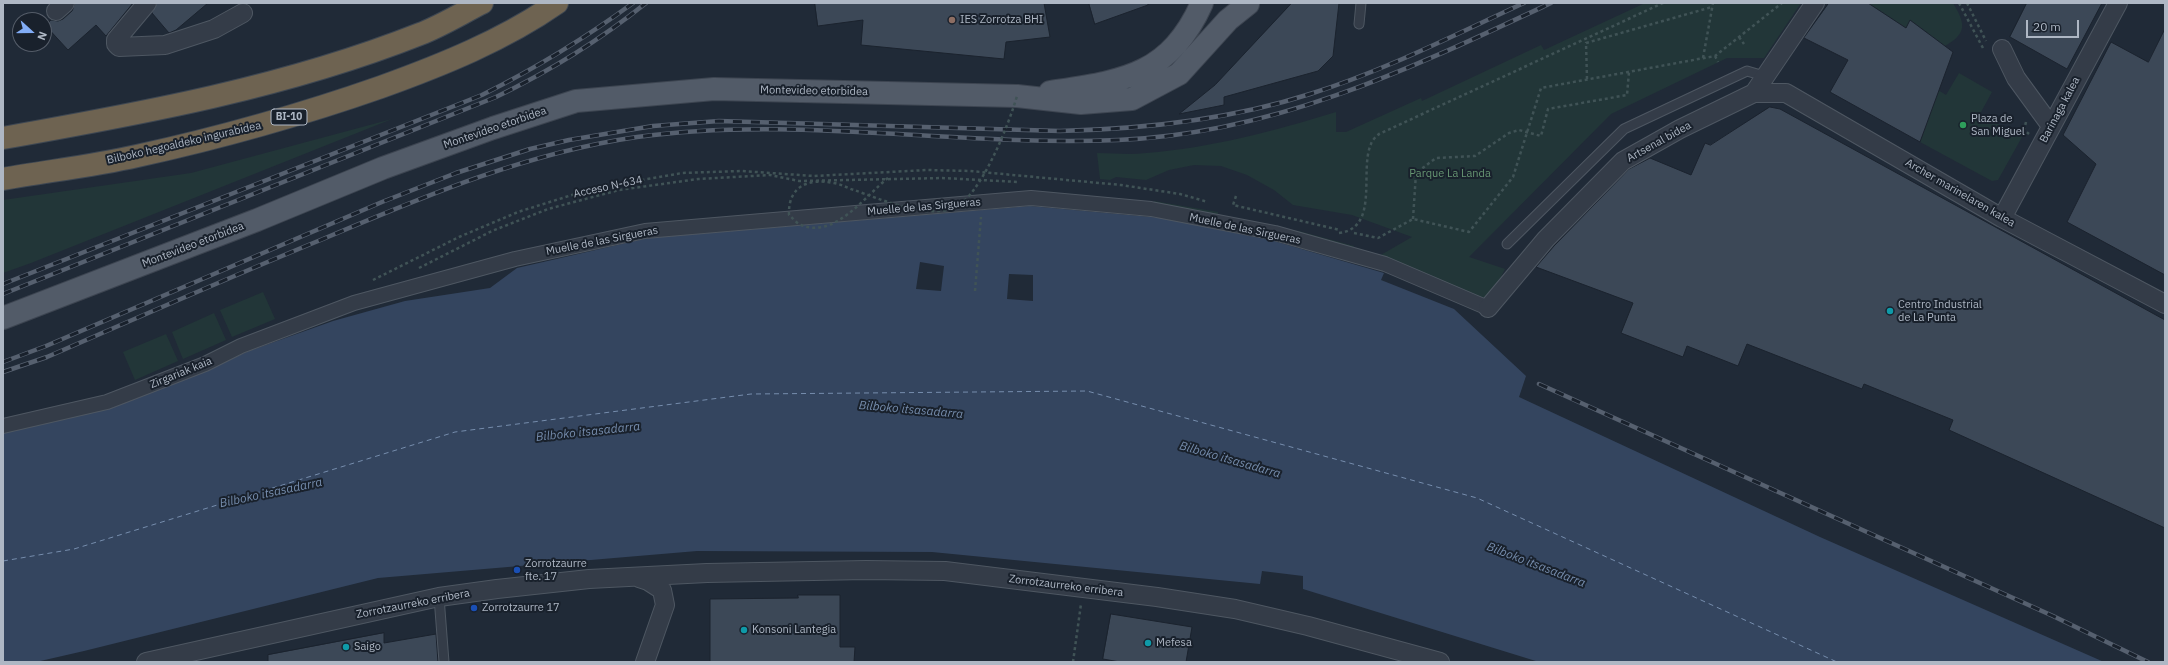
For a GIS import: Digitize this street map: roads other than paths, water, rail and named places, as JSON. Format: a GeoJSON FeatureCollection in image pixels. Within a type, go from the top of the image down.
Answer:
{"type":"FeatureCollection","features":[{"type":"Feature","properties":{"kind":"highway"},"geometry":{"type":"LineString","coordinates":[[3,138],[94,122],[233,93],[315,70],[421,34],[482,3]]}},
{"type":"Feature","properties":{"kind":"highway","name":"Bilboko hegoaldeko ingurabidea"},"geometry":{"type":"LineString","coordinates":[[3,179],[136,156],[240,131],[325,107],[442,65],[534,19],[558,3]]}},
{"type":"Feature","properties":{"kind":"main road","name":"Montevideo etorbidea"},"geometry":{"type":"LineString","coordinates":[[1017,96],[1100,84],[1135,74],[1159,62],[1177,45],[1202,3]]}},
{"type":"Feature","properties":{"kind":"main road","name":"Montevideo etorbidea"},"geometry":{"type":"LineString","coordinates":[[3,318],[212,238],[384,168],[493,128],[576,101],[714,89],[1017,96],[1081,103],[1132,99],[1179,74],[1228,20],[1248,3]]}},
{"type":"Feature","properties":{"kind":"street"},"geometry":{"type":"LineString","coordinates":[[147,3],[116,40],[116,44],[119,47],[165,45],[214,29],[243,13]]}},
{"type":"Feature","properties":{"kind":"street"},"geometry":{"type":"LineString","coordinates":[[1754,94],[1764,76],[1815,3]]}},
{"type":"Feature","properties":{"kind":"street","name":"Barinaga kalea"},"geometry":{"type":"LineString","coordinates":[[2002,218],[2118,3]]}},
{"type":"Feature","properties":{"kind":"street"},"geometry":{"type":"LineString","coordinates":[[2002,49],[2016,78],[2051,126]]}},
{"type":"Feature","properties":{"kind":"street","name":"Archer marinelaren kalea"},"geometry":{"type":"LineString","coordinates":[[1754,94],[1786,93],[2002,218],[2165,304]]}},
{"type":"Feature","properties":{"kind":"street","name":"Artsenal bidea"},"geometry":{"type":"LineString","coordinates":[[1488,308],[1546,239],[1623,161],[1680,129],[1754,94]]}},
{"type":"Feature","properties":{"kind":"street","name":"Muelle de las Sirgueras"},"geometry":{"type":"LineString","coordinates":[[354,303],[515,259],[645,231],[1030,198],[1151,210],[1275,233],[1385,264],[1488,308]]}},
{"type":"Feature","properties":{"kind":"street","name":"Zirgariak kaia"},"geometry":{"type":"LineString","coordinates":[[3,426],[107,402],[205,364],[241,346],[354,303]]}},
{"type":"Feature","properties":{"kind":"street","name":"Zorrotzaurreko erribera"},"geometry":{"type":"LineString","coordinates":[[146,662],[439,597],[588,579],[685,574],[866,570],[945,572],[1084,588],[1235,609],[1308,626],[1440,662]]}},
{"type":"Feature","properties":{"kind":"street"},"geometry":{"type":"LineString","coordinates":[[664,598],[670,589],[685,574]]}},
{"type":"Feature","properties":{"kind":"street"},"geometry":{"type":"LineString","coordinates":[[636,577],[656,585],[662,590],[665,605],[662,618],[645,662]]}},
{"type":"Feature","properties":{"kind":"lane"},"geometry":{"type":"LineString","coordinates":[[1360,24],[1361,3]]}},
{"type":"Feature","properties":{"kind":"lane"},"geometry":{"type":"LineString","coordinates":[[1507,244],[1624,129],[1747,72],[1764,76]]}},
{"type":"Feature","properties":{"kind":"lane"},"geometry":{"type":"LineString","coordinates":[[439,597],[444,662]]}},
{"type":"Feature","properties":{"kind":"water","name":"Bilboko itsasadarra"},"geometry":{"type":"Polygon","coordinates":[[[1030,206],[1162,218],[1274,241],[1384,273],[1381,280],[1454,309],[1526,376],[1519,397],[1820,537],[2104,662],[1539,662],[1303,589],[1303,576],[1262,571],[1260,584],[932,552],[697,551],[378,578],[36,662],[3,662],[3,431],[211,368],[249,351],[333,321],[405,301],[490,288],[517,268],[648,238],[1030,206]]]}},
{"type":"Feature","properties":{"kind":"railway"},"geometry":{"type":"LineString","coordinates":[[3,284],[482,95],[559,52],[596,29],[633,3]]}},
{"type":"Feature","properties":{"kind":"railway"},"geometry":{"type":"LineString","coordinates":[[3,294],[496,97],[555,66],[611,30],[646,3]]}},
{"type":"Feature","properties":{"kind":"railway"},"geometry":{"type":"LineString","coordinates":[[3,362],[46,346],[382,202],[456,173],[530,149],[569,140],[653,126],[719,121],[1060,131],[1124,128],[1186,122],[1218,117],[1279,103],[1338,85],[1392,64],[1524,3]]}},
{"type":"Feature","properties":{"kind":"railway"},"geometry":{"type":"LineString","coordinates":[[3,372],[47,357],[219,282],[438,192],[516,165],[596,144],[637,137],[697,131],[757,129],[817,130],[1058,141],[1118,140],[1176,135],[1232,125],[1287,111],[1341,94],[1447,51],[1551,3]]}},
{"type":"Feature","properties":{"kind":"railway"},"geometry":{"type":"LineString","coordinates":[[1539,384],[2053,616],[2148,662]]}},
{"type":"Feature","properties":{"kind":"place","name":"IES Zorrotza BHI"},"geometry":{"type":"Point","coordinates":[952,20]}},
{"type":"Feature","properties":{"kind":"place","name":"Plaza de San Miguel"},"geometry":{"type":"Point","coordinates":[1963,125]}},
{"type":"Feature","properties":{"kind":"place","name":"Centro Industrial de La Punta"},"geometry":{"type":"Point","coordinates":[1890,311]}},
{"type":"Feature","properties":{"kind":"place","name":"Zorrotzaurre fte. 17"},"geometry":{"type":"Point","coordinates":[517,570]}},
{"type":"Feature","properties":{"kind":"place","name":"Zorrotzaurre 17"},"geometry":{"type":"Point","coordinates":[474,608]}},
{"type":"Feature","properties":{"kind":"place","name":"Konsoni Lantegia"},"geometry":{"type":"Point","coordinates":[744,630]}},
{"type":"Feature","properties":{"kind":"place","name":"Mefesa"},"geometry":{"type":"Point","coordinates":[1148,643]}},
{"type":"Feature","properties":{"kind":"place","name":"Saigo"},"geometry":{"type":"Point","coordinates":[346,647]}},
{"type":"Feature","properties":{"kind":"park label","name":"Parque La Landa"},"geometry":{"type":"Point","coordinates":[1450,174]}}]}
